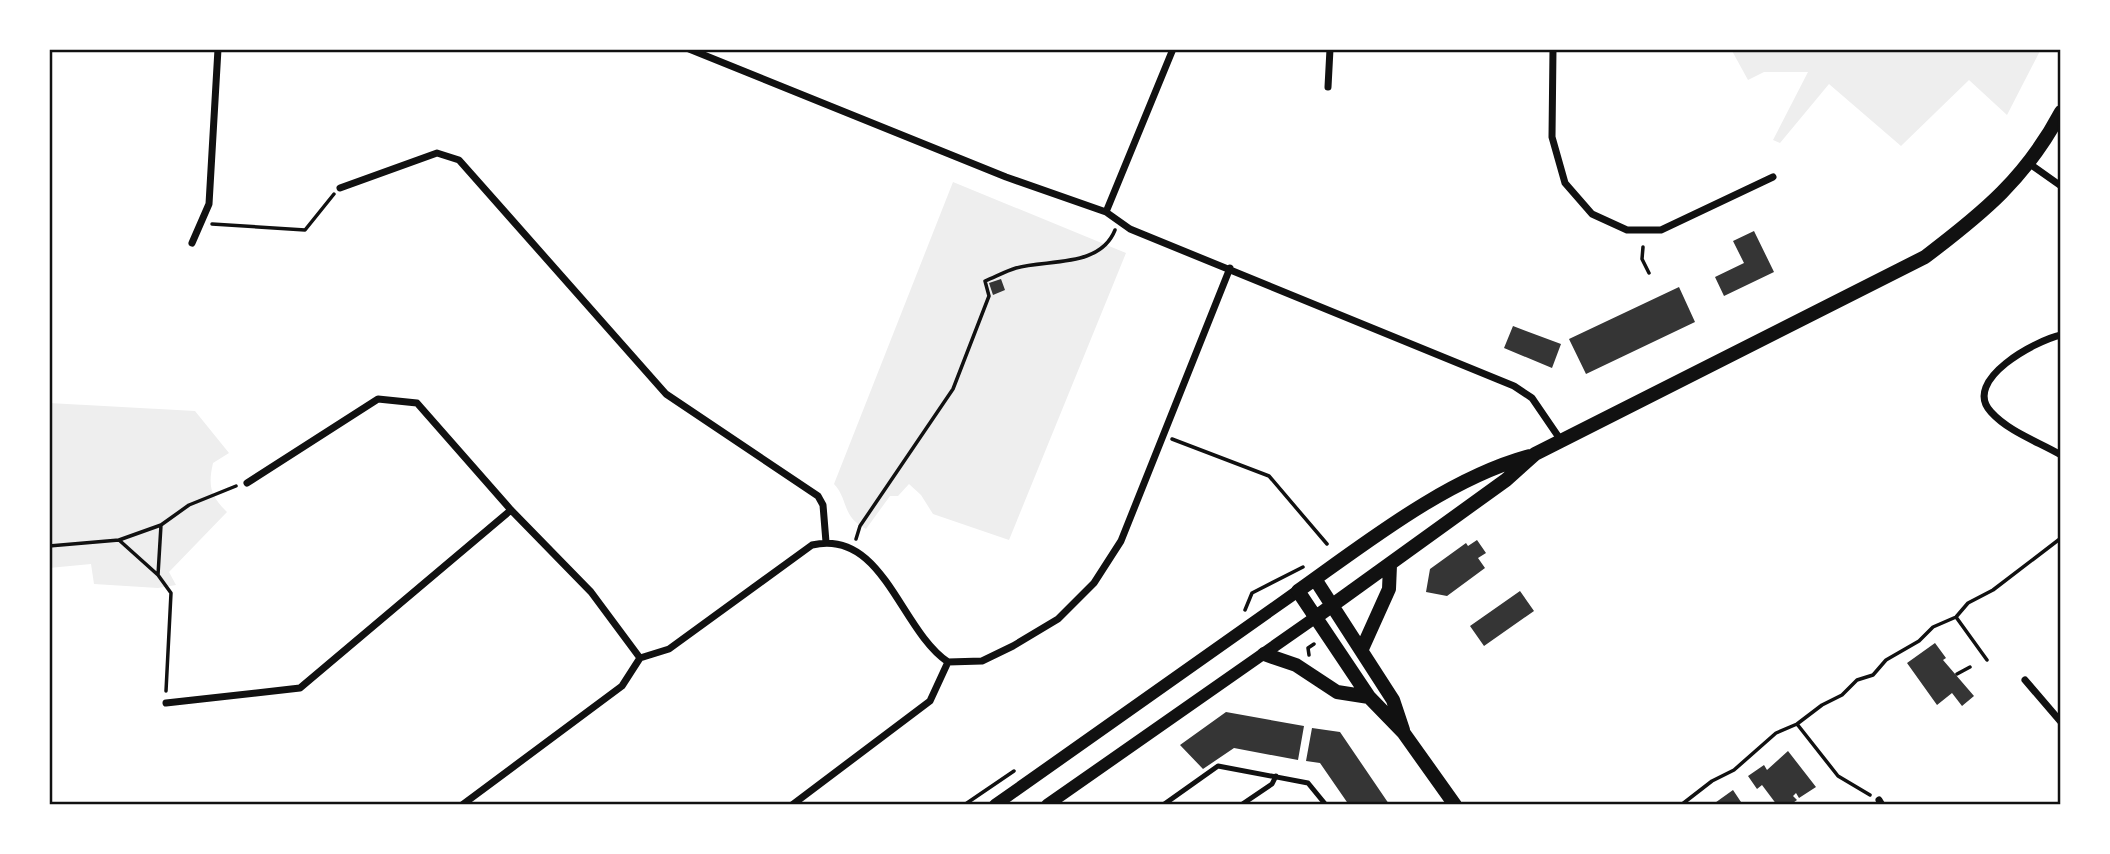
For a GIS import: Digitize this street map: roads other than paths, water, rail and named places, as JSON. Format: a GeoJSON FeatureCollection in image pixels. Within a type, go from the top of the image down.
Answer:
{"type":"FeatureCollection","features":[{"type":"Feature","properties":{"kind":"main road"},"geometry":{"type":"LineString","coordinates":[[1316,617],[1506,480],[1535,454],[1560,439],[1925,257],[1982,214],[2030,164],[2061,112]]}},
{"type":"Feature","properties":{"kind":"main road"},"geometry":{"type":"LineString","coordinates":[[1455,805],[1403,732],[1369,696],[1298,591],[1381,533],[1494,466],[1535,454]]}},
{"type":"Feature","properties":{"kind":"main road"},"geometry":{"type":"LineString","coordinates":[[1362,649],[1389,589],[1390,565]]}},
{"type":"Feature","properties":{"kind":"main road"},"geometry":{"type":"LineString","coordinates":[[1315,579],[1393,700],[1403,732]]}},
{"type":"Feature","properties":{"kind":"main road"},"geometry":{"type":"LineString","coordinates":[[1264,654],[1296,665],[1337,692],[1369,696]]}},
{"type":"Feature","properties":{"kind":"street"},"geometry":{"type":"LineString","coordinates":[[192,243],[209,204],[218,49]]}},
{"type":"Feature","properties":{"kind":"street"},"geometry":{"type":"LineString","coordinates":[[689,49],[1006,177],[1105,212],[1130,229],[1514,386],[1532,398],[1560,439]]}},
{"type":"Feature","properties":{"kind":"street"},"geometry":{"type":"LineString","coordinates":[[1105,212],[1173,49]]}},
{"type":"Feature","properties":{"kind":"street"},"geometry":{"type":"LineString","coordinates":[[1328,87],[1329,49]]}},
{"type":"Feature","properties":{"kind":"street"},"geometry":{"type":"LineString","coordinates":[[1553,49],[1552,137],[1565,183],[1592,214],[1628,230],[1661,230],[1773,177]]}},
{"type":"Feature","properties":{"kind":"street"},"geometry":{"type":"LineString","coordinates":[[340,188],[436,153],[459,160],[517,229],[666,394],[818,496],[823,505],[826,542]]}},
{"type":"Feature","properties":{"kind":"street"},"geometry":{"type":"LineString","coordinates":[[2030,164],[2061,186]]}},
{"type":"Feature","properties":{"kind":"street"},"geometry":{"type":"LineString","coordinates":[[462,805],[622,686],[640,658],[669,649],[812,545],[826,542],[852,548],[874,564],[927,645],[948,662],[982,661],[1058,619],[1094,583],[1121,541],[1230,268]]}},
{"type":"Feature","properties":{"kind":"street"},"geometry":{"type":"LineString","coordinates":[[2061,335],[2030,346],[2009,359],[1987,388],[1989,411],[2008,426],[2061,455]]}},
{"type":"Feature","properties":{"kind":"street"},"geometry":{"type":"LineString","coordinates":[[247,483],[377,399],[417,403],[511,510],[591,592],[640,658]]}},
{"type":"Feature","properties":{"kind":"street"},"geometry":{"type":"LineString","coordinates":[[166,703],[300,688],[511,510]]}},
{"type":"Feature","properties":{"kind":"street"},"geometry":{"type":"LineString","coordinates":[[995,805],[1298,591]]}},
{"type":"Feature","properties":{"kind":"street"},"geometry":{"type":"LineString","coordinates":[[1048,805],[1316,617]]}},
{"type":"Feature","properties":{"kind":"street"},"geometry":{"type":"LineString","coordinates":[[792,805],[930,701],[948,662]]}},
{"type":"Feature","properties":{"kind":"street"},"geometry":{"type":"LineString","coordinates":[[2025,680],[2061,722]]}},
{"type":"Feature","properties":{"kind":"lane"},"geometry":{"type":"LineString","coordinates":[[1163,805],[1218,766],[1308,783],[1326,805]]}},
{"type":"Feature","properties":{"kind":"lane"},"geometry":{"type":"LineString","coordinates":[[1241,805],[1272,784],[1276,776]]}}]}
